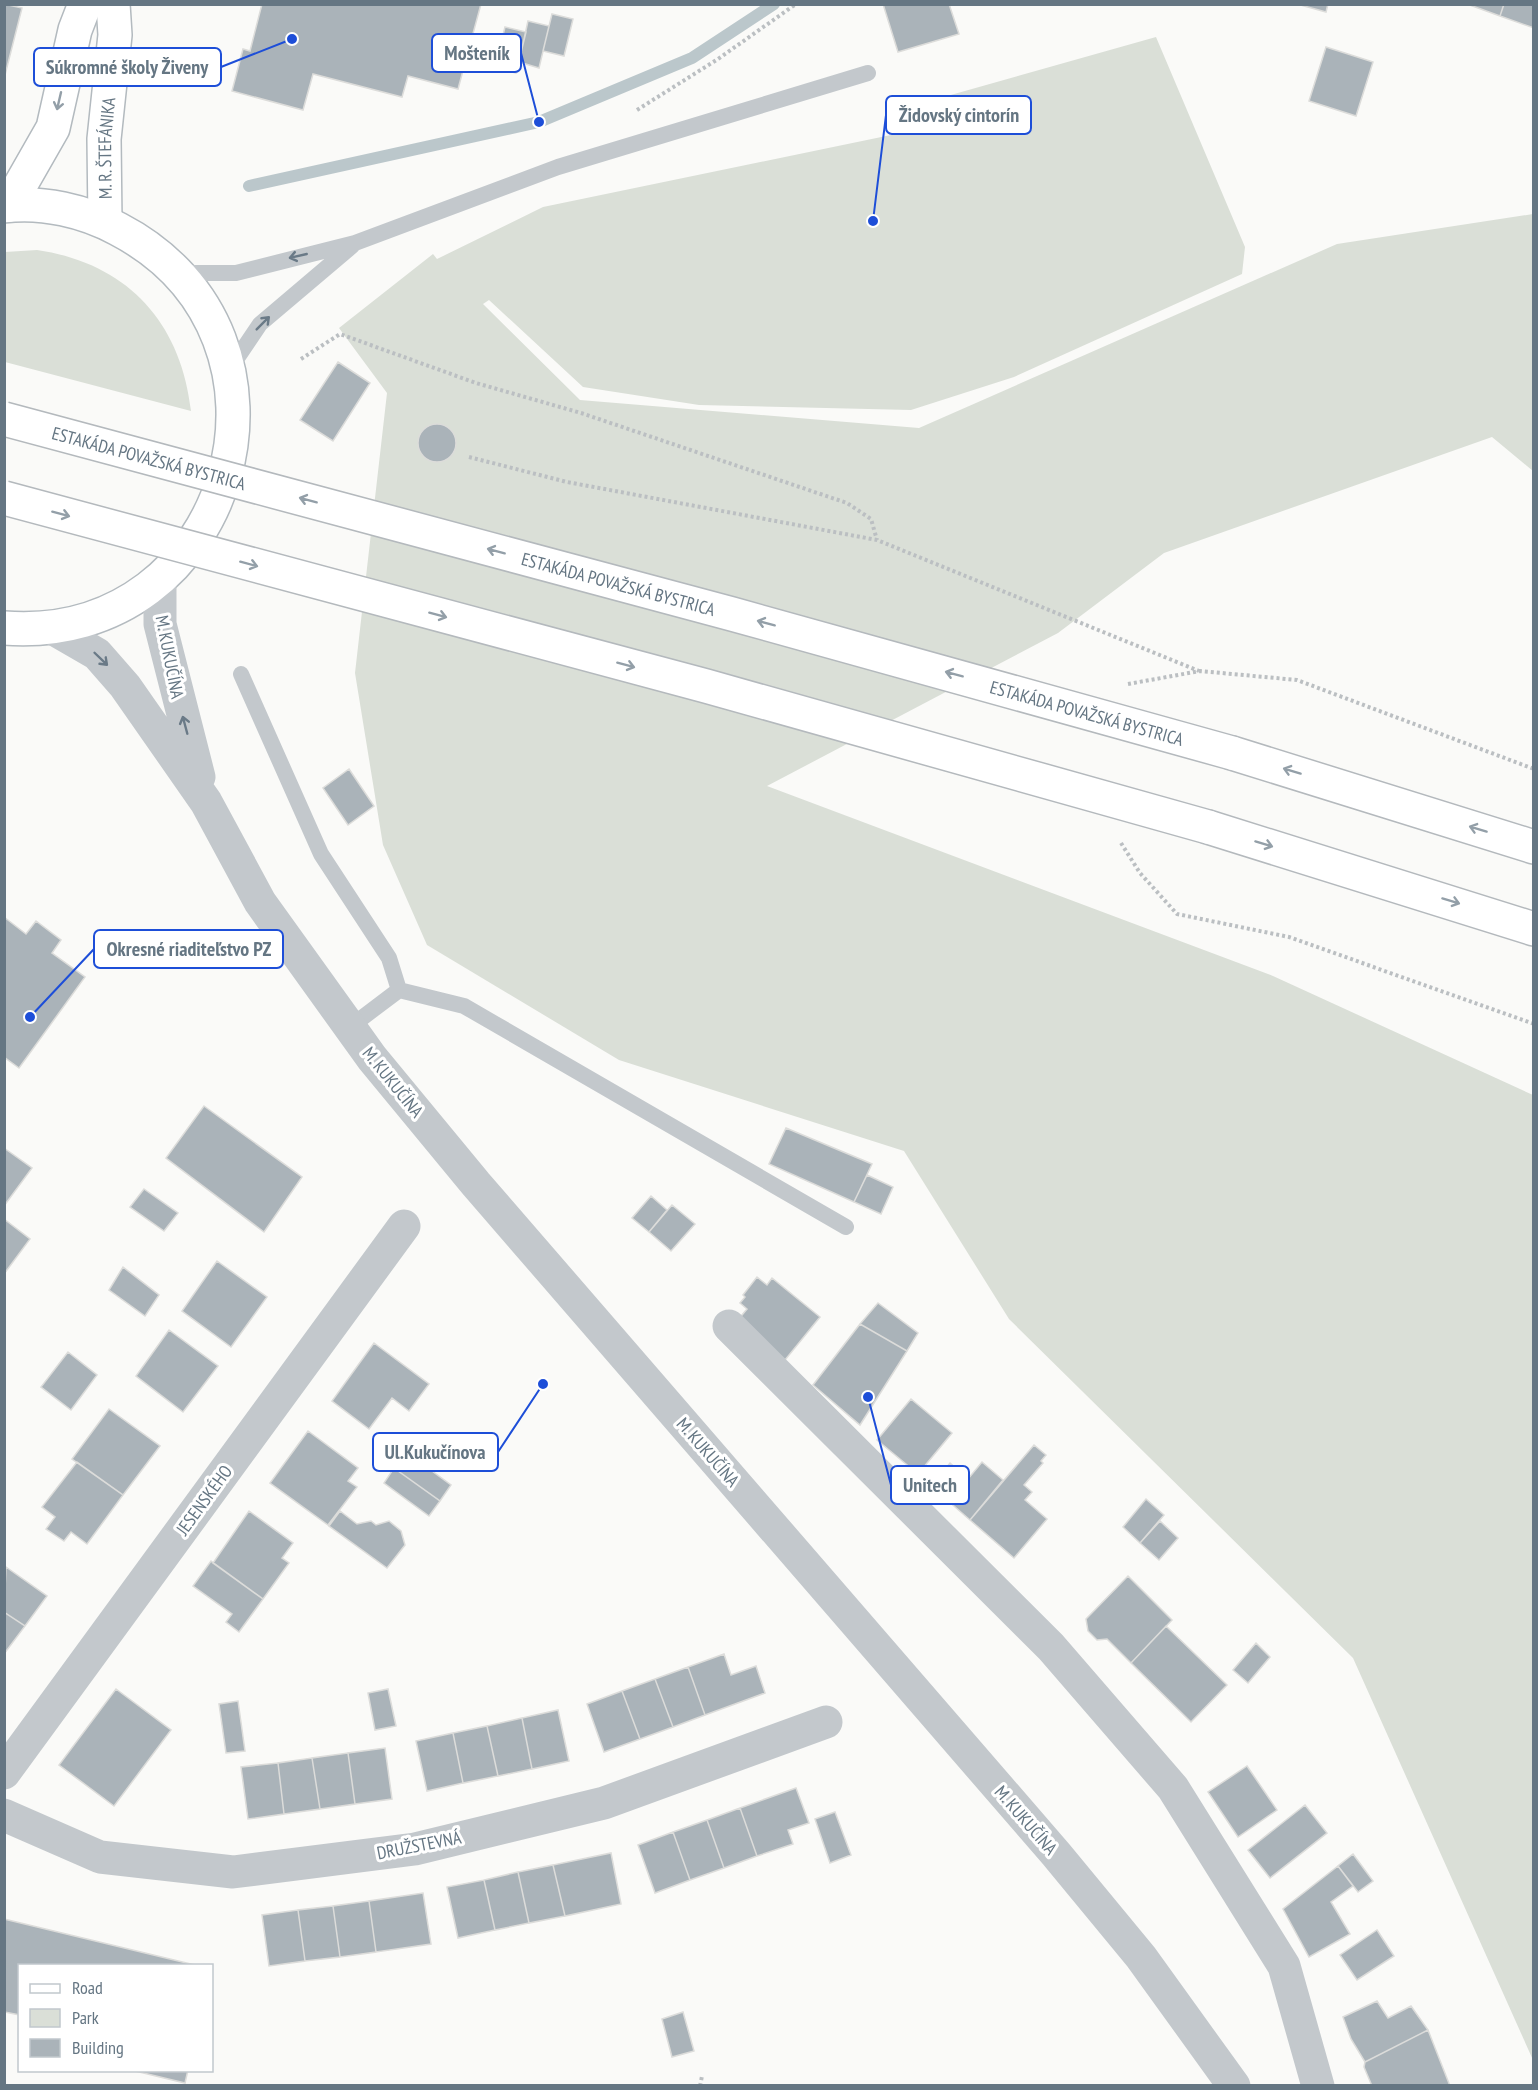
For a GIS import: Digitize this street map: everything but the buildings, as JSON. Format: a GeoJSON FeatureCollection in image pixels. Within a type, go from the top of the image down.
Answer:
{"type":"FeatureCollection","features":[{"type":"Feature","properties":{"kind":"main road"},"geometry":{"type":"LineString","coordinates":[[4,628],[52,628],[109,611],[135,598],[160,580],[183,556],[202,530],[221,490],[234,436],[234,403],[229,370],[210,318],[178,273],[156,252],[105,222],[74,211],[42,206],[7,206],[52,128],[75,30],[85,4]]}},
{"type":"Feature","properties":{"kind":"main road","name":"M. R. ŠTEFÁNIKA"},"geometry":{"type":"LineString","coordinates":[[105,222],[104,139],[115,35],[113,4]]}},
{"type":"Feature","properties":{"kind":"main road","name":"ESTAKÁDA POVAŽSKÁ BYSTRICA"},"geometry":{"type":"LineString","coordinates":[[4,419],[720,611],[1232,753],[1533,847]]}},
{"type":"Feature","properties":{"kind":"main road"},"geometry":{"type":"LineString","coordinates":[[4,498],[740,696],[1208,827],[1533,929]]}},
{"type":"Feature","properties":{"kind":"street","name":"M. KUKUČÍNA"},"geometry":{"type":"LineString","coordinates":[[160,580],[160,624],[168,665],[206,802]]}},
{"type":"Feature","properties":{"kind":"street","name":"M. KUKUČÍNA"},"geometry":{"type":"LineString","coordinates":[[52,628],[97,654],[125,686],[206,802],[260,902],[372,1058],[476,1184],[1056,1854],[1141,1957],[1234,2085]]}},
{"type":"Feature","properties":{"kind":"street","name":"JESENSKÉHO"},"geometry":{"type":"LineString","coordinates":[[4,1773],[404,1226]]}},
{"type":"Feature","properties":{"kind":"street"},"geometry":{"type":"LineString","coordinates":[[729,1326],[1050,1647],[1173,1788],[1284,1966],[1318,2085]]}},
{"type":"Feature","properties":{"kind":"street","name":"DRUŽSTEVNÁ"},"geometry":{"type":"LineString","coordinates":[[4,1815],[100,1857],[232,1872],[415,1849],[604,1803],[826,1722]]}},
{"type":"Feature","properties":{"kind":"lane"},"geometry":{"type":"LineString","coordinates":[[178,273],[236,273],[267,263],[355,243],[558,167],[868,73]]}},
{"type":"Feature","properties":{"kind":"lane"},"geometry":{"type":"LineString","coordinates":[[229,370],[260,324],[355,243]]}},
{"type":"Feature","properties":{"kind":"lane"},"geometry":{"type":"LineString","coordinates":[[241,674],[321,854],[389,958],[399,990]]}},
{"type":"Feature","properties":{"kind":"lane"},"geometry":{"type":"LineString","coordinates":[[350,1028],[399,990]]}},
{"type":"Feature","properties":{"kind":"lane"},"geometry":{"type":"LineString","coordinates":[[399,990],[464,1006],[846,1227]]}},
{"type":"Feature","properties":{"kind":"path"},"geometry":{"type":"LineString","coordinates":[[629,115],[718,59],[796,4]]}},
{"type":"Feature","properties":{"kind":"path"},"geometry":{"type":"LineString","coordinates":[[301,359],[340,334],[476,383],[581,413],[847,503],[871,519],[877,540]]}},
{"type":"Feature","properties":{"kind":"path"},"geometry":{"type":"LineString","coordinates":[[469,457],[567,482],[877,540],[1200,671],[1297,680],[1533,769]]}},
{"type":"Feature","properties":{"kind":"path"},"geometry":{"type":"LineString","coordinates":[[1116,834],[1140,873],[1177,914],[1289,937],[1533,1024]]}},
{"type":"Feature","properties":{"kind":"path"},"geometry":{"type":"LineString","coordinates":[[700,2085],[702,2076]]}},
{"type":"Feature","properties":{"kind":"green space"},"geometry":{"type":"Polygon","coordinates":[[[1156,37],[1245,247],[1242,274],[1014,377],[911,410],[699,405],[583,387],[489,300],[483,304],[580,400],[919,428],[1337,244],[1533,214],[1533,471],[1492,437],[1164,553],[1058,633],[767,786],[1273,976],[1533,1095],[1533,2060],[1353,1658],[1009,1319],[904,1151],[619,1060],[427,945],[383,845],[355,673],[387,393],[339,328],[433,254],[437,259],[543,207],[891,135],[887,113],[1156,37]]]}},
{"type":"Feature","properties":{"kind":"green space"},"geometry":{"type":"Polygon","coordinates":[[[37,250],[69,257],[97,268],[122,283],[144,302],[161,324],[175,350],[185,379],[191,411],[5,362],[5,252],[37,250]]]}},
{"type":"Feature","properties":{"kind":"waterway"},"geometry":{"type":"LineString","coordinates":[[249,186],[539,122],[692,58],[774,4]]}},
{"type":"Feature","properties":{"kind":"place","name":"Súkromné školy Živeny"},"geometry":{"type":"Point","coordinates":[292,39]}},
{"type":"Feature","properties":{"kind":"place","name":"Mošteník"},"geometry":{"type":"Point","coordinates":[539,122]}},
{"type":"Feature","properties":{"kind":"place","name":"Židovský cintorín"},"geometry":{"type":"Point","coordinates":[873,221]}},
{"type":"Feature","properties":{"kind":"place","name":"Okresné riaditeľstvo PZ"},"geometry":{"type":"Point","coordinates":[30,1017]}},
{"type":"Feature","properties":{"kind":"place","name":"Ul.Kukučínova"},"geometry":{"type":"Point","coordinates":[543,1384]}},
{"type":"Feature","properties":{"kind":"place","name":"Unitech"},"geometry":{"type":"Point","coordinates":[868,1397]}}]}
